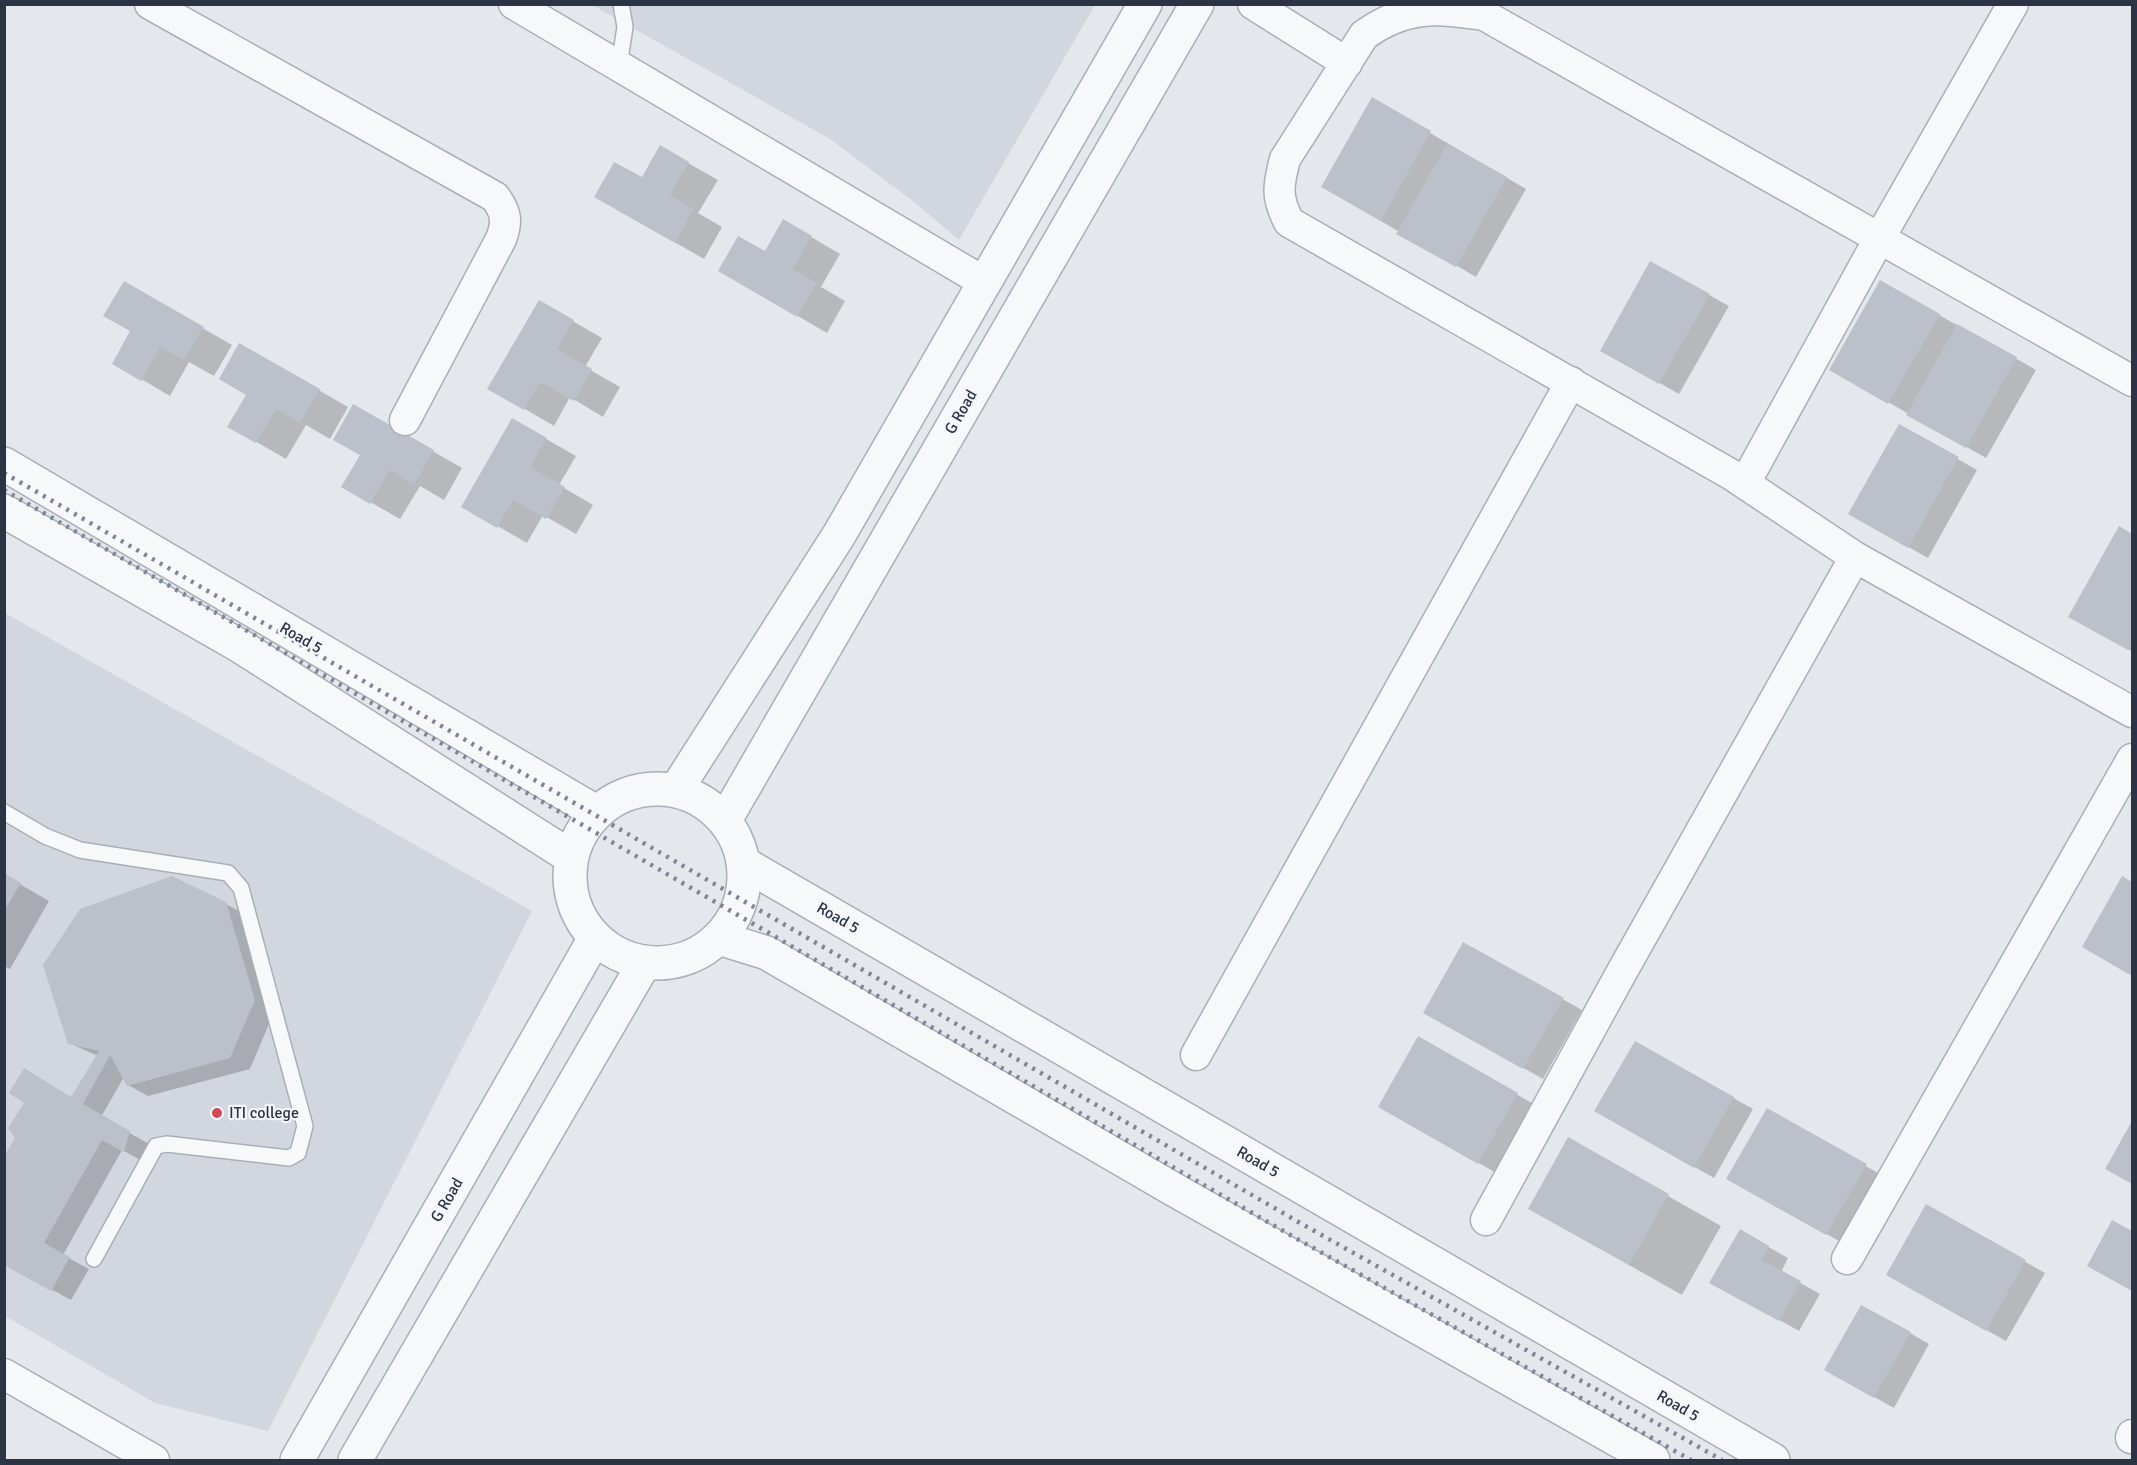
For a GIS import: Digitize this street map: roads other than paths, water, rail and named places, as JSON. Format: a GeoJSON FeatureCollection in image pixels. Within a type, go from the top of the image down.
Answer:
{"type":"FeatureCollection","features":[{"type":"Feature","properties":{"kind":"street"},"geometry":{"type":"LineString","coordinates":[[150,4],[495,197],[505,210],[507,225],[501,239],[405,420]]}},
{"type":"Feature","properties":{"kind":"street"},"geometry":{"type":"LineString","coordinates":[[514,4],[984,282]]}},
{"type":"Feature","properties":{"kind":"street"},"geometry":{"type":"LineString","coordinates":[[676,790],[839,535],[1145,4]]}},
{"type":"Feature","properties":{"kind":"street","name":"G Road"},"geometry":{"type":"LineString","coordinates":[[725,820],[1197,4]]}},
{"type":"Feature","properties":{"kind":"street"},"geometry":{"type":"LineString","coordinates":[[1253,4],[1347,63]]}},
{"type":"Feature","properties":{"kind":"street"},"geometry":{"type":"LineString","coordinates":[[1745,483],[1879,239],[2013,4]]}},
{"type":"Feature","properties":{"kind":"street"},"geometry":{"type":"LineString","coordinates":[[2133,381],[1484,15],[1441,8],[1409,12],[1384,21],[1364,35],[1285,159],[1279,181],[1279,203],[1289,222],[1745,483],[1855,557],[2133,712]]}},
{"type":"Feature","properties":{"kind":"street"},"geometry":{"type":"LineString","coordinates":[[1196,1055],[1571,382]]}},
{"type":"Feature","properties":{"kind":"street","name":"Road 5"},"geometry":{"type":"LineString","coordinates":[[4,464],[596,812]]}},
{"type":"Feature","properties":{"kind":"street"},"geometry":{"type":"LineString","coordinates":[[4,511],[240,646],[571,857]]}},
{"type":"Feature","properties":{"kind":"street"},"geometry":{"type":"LineString","coordinates":[[1486,1220],[1619,977],[1855,557]]}},
{"type":"Feature","properties":{"kind":"street"},"geometry":{"type":"LineString","coordinates":[[1847,1259],[2133,759]]}},
{"type":"Feature","properties":{"kind":"street"},"geometry":{"type":"LineString","coordinates":[[648,788],[676,790],[703,801],[725,820],[738,843],[743,863],[743,896],[734,918],[719,938],[697,954],[680,959],[645,962],[618,954],[595,938],[578,914],[570,886],[571,857],[580,832],[596,812],[620,796],[648,788]]}},
{"type":"Feature","properties":{"kind":"street","name":"Road 5"},"geometry":{"type":"LineString","coordinates":[[743,863],[1773,1461]]}},
{"type":"Feature","properties":{"kind":"street","name":"G Road"},"geometry":{"type":"LineString","coordinates":[[297,1461],[595,938]]}},
{"type":"Feature","properties":{"kind":"street"},"geometry":{"type":"LineString","coordinates":[[719,938],[767,952],[1173,1189],[1653,1461]]}},
{"type":"Feature","properties":{"kind":"street"},"geometry":{"type":"LineString","coordinates":[[355,1461],[645,962]]}},
{"type":"Feature","properties":{"kind":"street"},"geometry":{"type":"LineString","coordinates":[[4,1374],[154,1461]]}},
{"type":"Feature","properties":{"kind":"lane"},"geometry":{"type":"LineString","coordinates":[[619,66],[625,27],[621,4]]}},
{"type":"Feature","properties":{"kind":"lane"},"geometry":{"type":"LineString","coordinates":[[4,812],[45,836],[80,850],[228,873],[241,888],[305,1126],[298,1153],[289,1158],[167,1144],[156,1146],[94,1259]]}},
{"type":"Feature","properties":{"kind":"railway"},"geometry":{"type":"LineString","coordinates":[[4,473],[1302,1224],[1722,1460]]}},
{"type":"Feature","properties":{"kind":"railway"},"geometry":{"type":"LineString","coordinates":[[4,490],[1292,1236],[1691,1460]]}},
{"type":"Feature","properties":{"kind":"place","name":"ITI college"},"geometry":{"type":"Point","coordinates":[217,1113]}}]}
